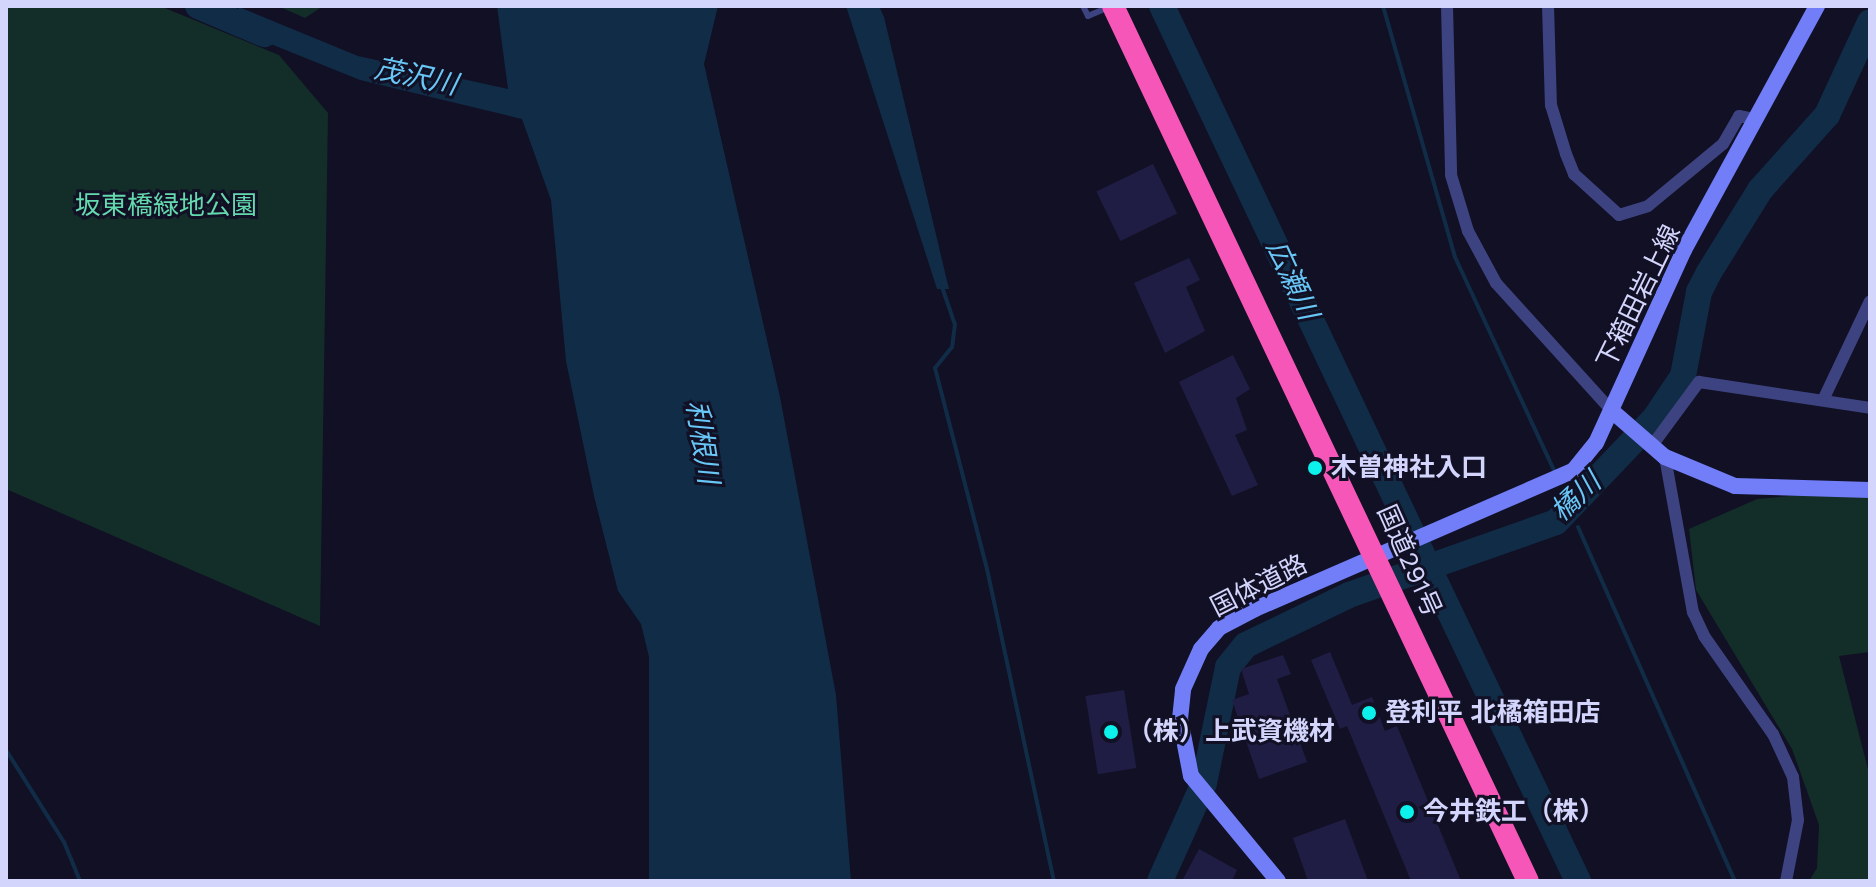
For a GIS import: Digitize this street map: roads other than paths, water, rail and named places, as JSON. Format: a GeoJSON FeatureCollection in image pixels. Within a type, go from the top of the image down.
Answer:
{"type":"FeatureCollection","features":[{"type":"Feature","properties":{"kind":"highway","name":"国道291号"},"geometry":{"type":"LineString","coordinates":[[1112,6],[1380,564],[1528,881]]}},
{"type":"Feature","properties":{"kind":"street"},"geometry":{"type":"LineString","coordinates":[[1447,6],[1451,175],[1468,231],[1496,283],[1627,427],[1665,457],[1761,490],[1819,486],[1870,490]]}},
{"type":"Feature","properties":{"kind":"street"},"geometry":{"type":"LineString","coordinates":[[1548,6],[1551,105],[1566,154],[1574,174],[1619,215],[1648,206],[1723,144],[1739,116],[1754,119]]}},
{"type":"Feature","properties":{"kind":"street","name":"下箱田岩上線"},"geometry":{"type":"LineString","coordinates":[[1380,564],[1402,545],[1573,471],[1596,443],[1684,250],[1715,202],[1754,119],[1817,6]]}},
{"type":"Feature","properties":{"kind":"street"},"geometry":{"type":"LineString","coordinates":[[1824,398],[1870,301]]}},
{"type":"Feature","properties":{"kind":"street"},"geometry":{"type":"LineString","coordinates":[[1648,445],[1699,382],[1824,398],[1870,408]]}},
{"type":"Feature","properties":{"kind":"street"},"geometry":{"type":"LineString","coordinates":[[1665,457],[1693,612],[1704,636],[1773,734],[1793,777],[1798,820],[1786,881]]}},
{"type":"Feature","properties":{"kind":"street","name":"国体道路"},"geometry":{"type":"LineString","coordinates":[[1278,881],[1216,810],[1191,776],[1180,719],[1183,689],[1201,649],[1231,622],[1380,564]]}},
{"type":"Feature","properties":{"kind":"lane"},"geometry":{"type":"LineString","coordinates":[[1083,6],[1088,16],[1112,6]]}},
{"type":"Feature","properties":{"kind":"water","name":"利根川"},"geometry":{"type":"Polygon","coordinates":[[[497,6],[718,6],[704,64],[780,397],[836,695],[851,881],[649,881],[649,657],[641,624],[618,591],[594,496],[566,361],[551,200],[522,119],[360,80],[231,28],[239,7],[358,56],[508,89],[497,6]]]}},
{"type":"Feature","properties":{"kind":"water"},"geometry":{"type":"Polygon","coordinates":[[[846,6],[879,6],[884,17],[949,289],[937,289],[846,6]]]}},
{"type":"Feature","properties":{"kind":"waterway","name":"茂沢川"},"geometry":{"type":"LineString","coordinates":[[198,6],[264,34]]}},
{"type":"Feature","properties":{"kind":"waterway","name":"広瀬川"},"geometry":{"type":"LineString","coordinates":[[1162,6],[1422,554]]}},
{"type":"Feature","properties":{"kind":"waterway"},"geometry":{"type":"LineString","coordinates":[[1383,6],[1455,257],[1556,475]]}},
{"type":"Feature","properties":{"kind":"waterway","name":"橘川"},"geometry":{"type":"LineString","coordinates":[[1160,881],[1204,783],[1228,667],[1246,645],[1349,595],[1556,522],[1655,418],[1683,376],[1699,292],[1708,274],[1760,190],[1827,115],[1870,22]]}},
{"type":"Feature","properties":{"kind":"waterway"},"geometry":{"type":"LineString","coordinates":[[942,287],[955,324],[952,347],[935,368],[987,569],[1054,881]]}},
{"type":"Feature","properties":{"kind":"waterway"},"geometry":{"type":"LineString","coordinates":[[1578,527],[1735,881]]}},
{"type":"Feature","properties":{"kind":"waterway","name":"広瀬川"},"geometry":{"type":"LineString","coordinates":[[1434,579],[1578,881]]}},
{"type":"Feature","properties":{"kind":"waterway"},"geometry":{"type":"LineString","coordinates":[[6,750],[64,842],[80,881]]}},
{"type":"Feature","properties":{"kind":"place","name":"木曽神社入口"},"geometry":{"type":"Point","coordinates":[1315,468]}},
{"type":"Feature","properties":{"kind":"place","name":"登利平 北橘箱田店"},"geometry":{"type":"Point","coordinates":[1369,713]}},
{"type":"Feature","properties":{"kind":"place","name":"（株）上武資機材"},"geometry":{"type":"Point","coordinates":[1111,732]}},
{"type":"Feature","properties":{"kind":"place","name":"今井鉄工（株）"},"geometry":{"type":"Point","coordinates":[1407,812]}},
{"type":"Feature","properties":{"kind":"park label","name":"坂東橋緑地公園"},"geometry":{"type":"Point","coordinates":[166,206]}}]}
